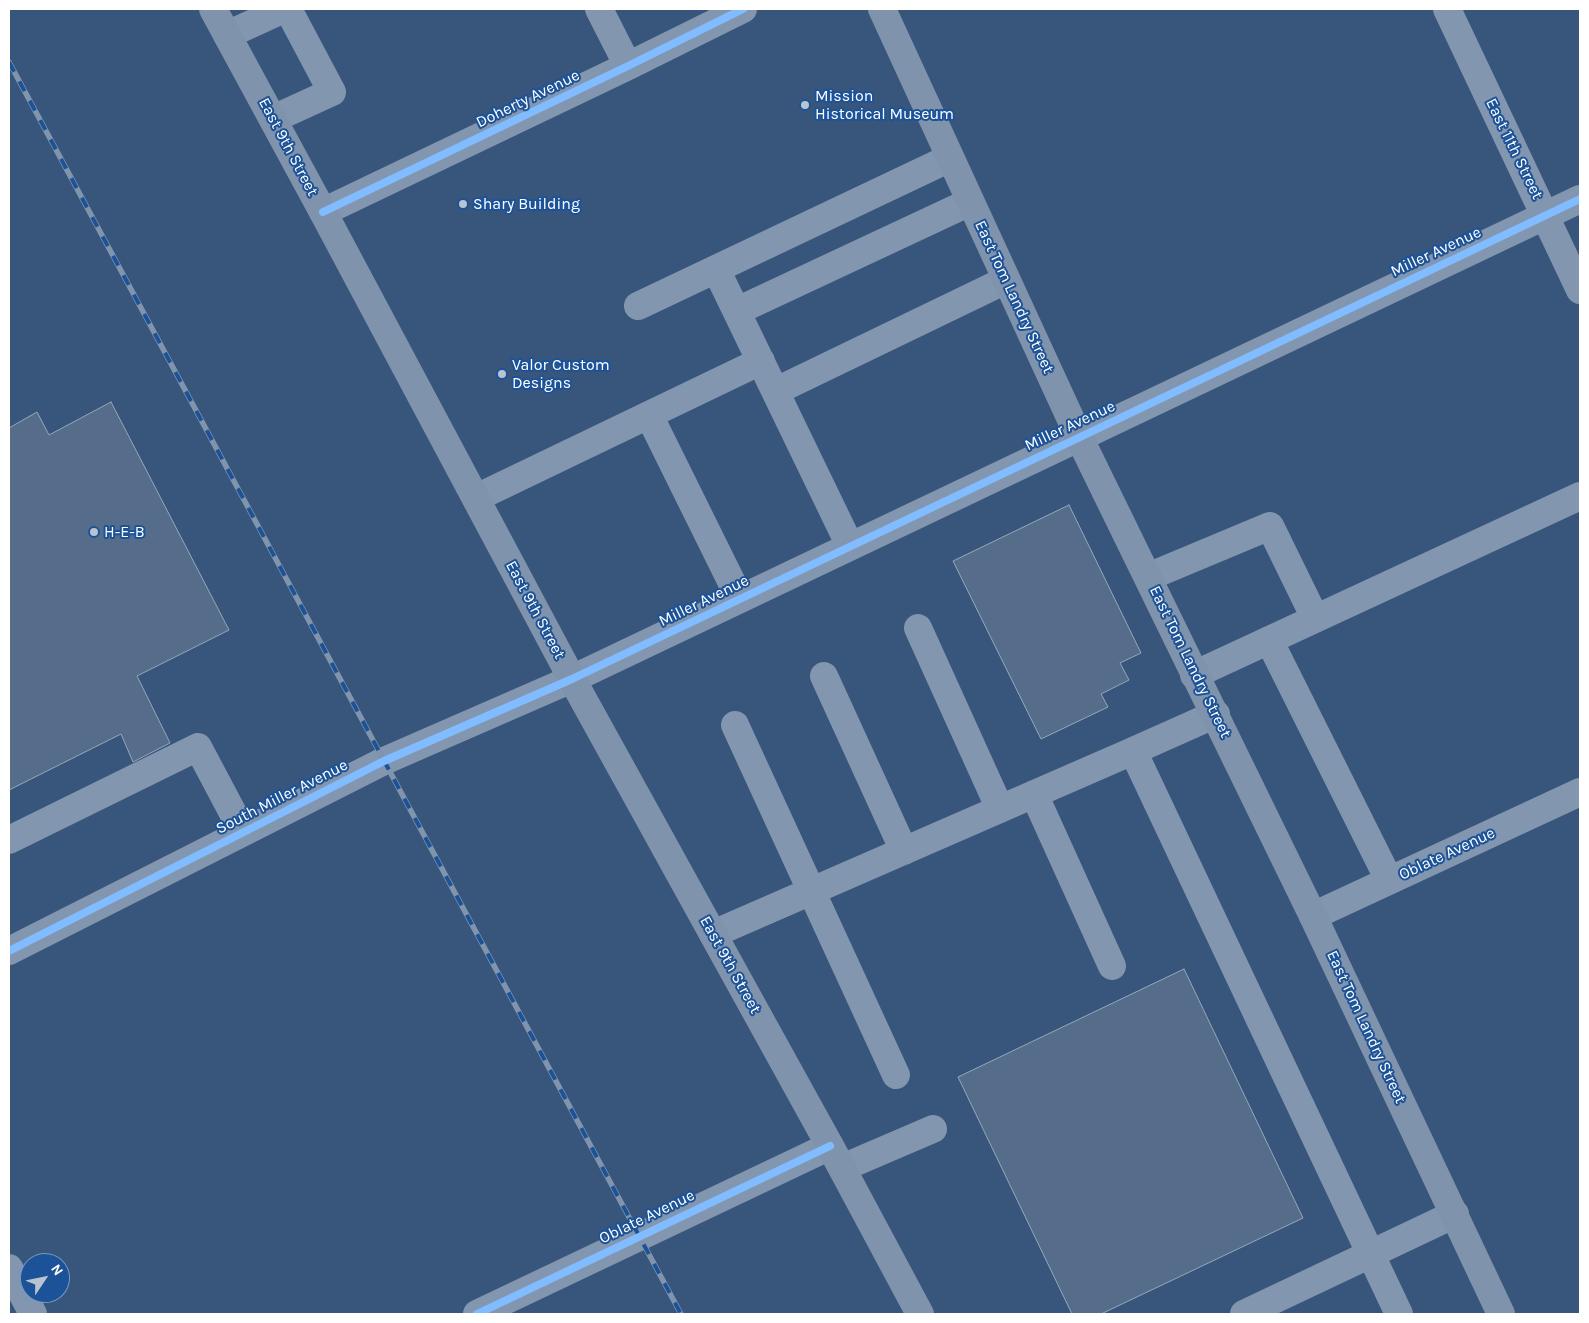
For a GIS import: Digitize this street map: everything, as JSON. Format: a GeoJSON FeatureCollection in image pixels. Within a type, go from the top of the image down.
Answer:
{"type":"FeatureCollection","features":[{"type":"Feature","properties":{"kind":"main road","name":"East 9th Street"},"geometry":{"type":"LineString","coordinates":[[213,9],[572,679],[836,1157],[920,1314]]}},
{"type":"Feature","properties":{"kind":"main road","name":"East Tom Landry Street"},"geometry":{"type":"LineString","coordinates":[[882,9],[1079,437],[1194,675],[1216,714],[1501,1314]]}},
{"type":"Feature","properties":{"kind":"street"},"geometry":{"type":"LineString","coordinates":[[227,34],[286,9],[332,92],[273,119]]}},
{"type":"Feature","properties":{"kind":"street"},"geometry":{"type":"LineString","coordinates":[[599,9],[628,66]]}},
{"type":"Feature","properties":{"kind":"street","name":"Doherty Avenue"},"geometry":{"type":"LineString","coordinates":[[323,212],[743,9]]}},
{"type":"Feature","properties":{"kind":"street","name":"East 11th Street"},"geometry":{"type":"LineString","coordinates":[[1447,9],[1580,290]]}},
{"type":"Feature","properties":{"kind":"street"},"geometry":{"type":"LineString","coordinates":[[638,306],[950,158]]}},
{"type":"Feature","properties":{"kind":"street","name":"Miller Avenue"},"geometry":{"type":"LineString","coordinates":[[572,679],[1580,199]]}},
{"type":"Feature","properties":{"kind":"street"},"geometry":{"type":"LineString","coordinates":[[737,312],[970,202]]}},
{"type":"Feature","properties":{"kind":"street"},"geometry":{"type":"LineString","coordinates":[[716,269],[850,546]]}},
{"type":"Feature","properties":{"kind":"street"},"geometry":{"type":"LineString","coordinates":[[776,391],[1006,280]]}},
{"type":"Feature","properties":{"kind":"street"},"geometry":{"type":"LineString","coordinates":[[476,498],[761,361]]}},
{"type":"Feature","properties":{"kind":"street"},"geometry":{"type":"LineString","coordinates":[[648,415],[740,599]]}},
{"type":"Feature","properties":{"kind":"street"},"geometry":{"type":"LineString","coordinates":[[1194,675],[1580,496]]}},
{"type":"Feature","properties":{"kind":"street"},"geometry":{"type":"LineString","coordinates":[[1148,577],[1270,526],[1315,618]]}},
{"type":"Feature","properties":{"kind":"street"},"geometry":{"type":"LineString","coordinates":[[918,628],[1000,809]]}},
{"type":"Feature","properties":{"kind":"street"},"geometry":{"type":"LineString","coordinates":[[1269,640],[1389,880]]}},
{"type":"Feature","properties":{"kind":"street"},"geometry":{"type":"LineString","coordinates":[[824,676],[904,851]]}},
{"type":"Feature","properties":{"kind":"street","name":"South Miller Avenue"},"geometry":{"type":"LineString","coordinates":[[9,951],[384,761],[572,679]]}},
{"type":"Feature","properties":{"kind":"street"},"geometry":{"type":"LineString","coordinates":[[712,934],[1216,714]]}},
{"type":"Feature","properties":{"kind":"street"},"geometry":{"type":"LineString","coordinates":[[735,725],[896,1075]]}},
{"type":"Feature","properties":{"kind":"street"},"geometry":{"type":"LineString","coordinates":[[9,840],[198,747],[243,832]]}},
{"type":"Feature","properties":{"kind":"street"},"geometry":{"type":"LineString","coordinates":[[1133,751],[1400,1314]]}},
{"type":"Feature","properties":{"kind":"street","name":"Oblate Avenue"},"geometry":{"type":"LineString","coordinates":[[1313,916],[1580,792]]}},
{"type":"Feature","properties":{"kind":"street"},"geometry":{"type":"LineString","coordinates":[[1034,794],[1112,966]]}},
{"type":"Feature","properties":{"kind":"street","name":"Oblate Avenue"},"geometry":{"type":"LineString","coordinates":[[477,1314],[836,1157],[933,1129]]}},
{"type":"Feature","properties":{"kind":"street"},"geometry":{"type":"LineString","coordinates":[[1244,1314],[1455,1214]]}},
{"type":"Feature","properties":{"kind":"street"},"geometry":{"type":"LineString","coordinates":[[9,1268],[33,1314]]}},
{"type":"Feature","properties":{"kind":"building","name":"H-E-B"},"geometry":{"type":"Polygon","coordinates":[[[111,402],[229,630],[137,676],[170,743],[133,762],[121,734],[9,790],[9,428],[37,412],[49,435],[111,402]]]}},
{"type":"Feature","properties":{"kind":"building"},"geometry":{"type":"Polygon","coordinates":[[[1069,505],[1141,653],[1120,663],[1129,680],[1101,694],[1108,707],[1041,739],[953,561],[1069,505]]]}},
{"type":"Feature","properties":{"kind":"building"},"geometry":{"type":"Polygon","coordinates":[[[1184,969],[1303,1218],[1101,1314],[1072,1314],[958,1077],[1184,969]]]}},
{"type":"Feature","properties":{"kind":"railway"},"geometry":{"type":"LineString","coordinates":[[9,62],[681,1314]]}},
{"type":"Feature","properties":{"kind":"cycle path"},"geometry":{"type":"LineString","coordinates":[[323,212],[743,9]]}},
{"type":"Feature","properties":{"kind":"cycle path"},"geometry":{"type":"LineString","coordinates":[[9,951],[384,761],[572,679],[1580,199]]}},
{"type":"Feature","properties":{"kind":"cycle path"},"geometry":{"type":"LineString","coordinates":[[477,1314],[830,1146]]}},
{"type":"Feature","properties":{"kind":"place","name":"Mission Historical Museum"},"geometry":{"type":"Point","coordinates":[805,105]}},
{"type":"Feature","properties":{"kind":"place","name":"Shary Building"},"geometry":{"type":"Point","coordinates":[463,204]}},
{"type":"Feature","properties":{"kind":"place","name":"Valor Custom Designs"},"geometry":{"type":"Point","coordinates":[502,374]}},
{"type":"Feature","properties":{"kind":"place","name":"H-E-B"},"geometry":{"type":"Point","coordinates":[94,532]}}]}
